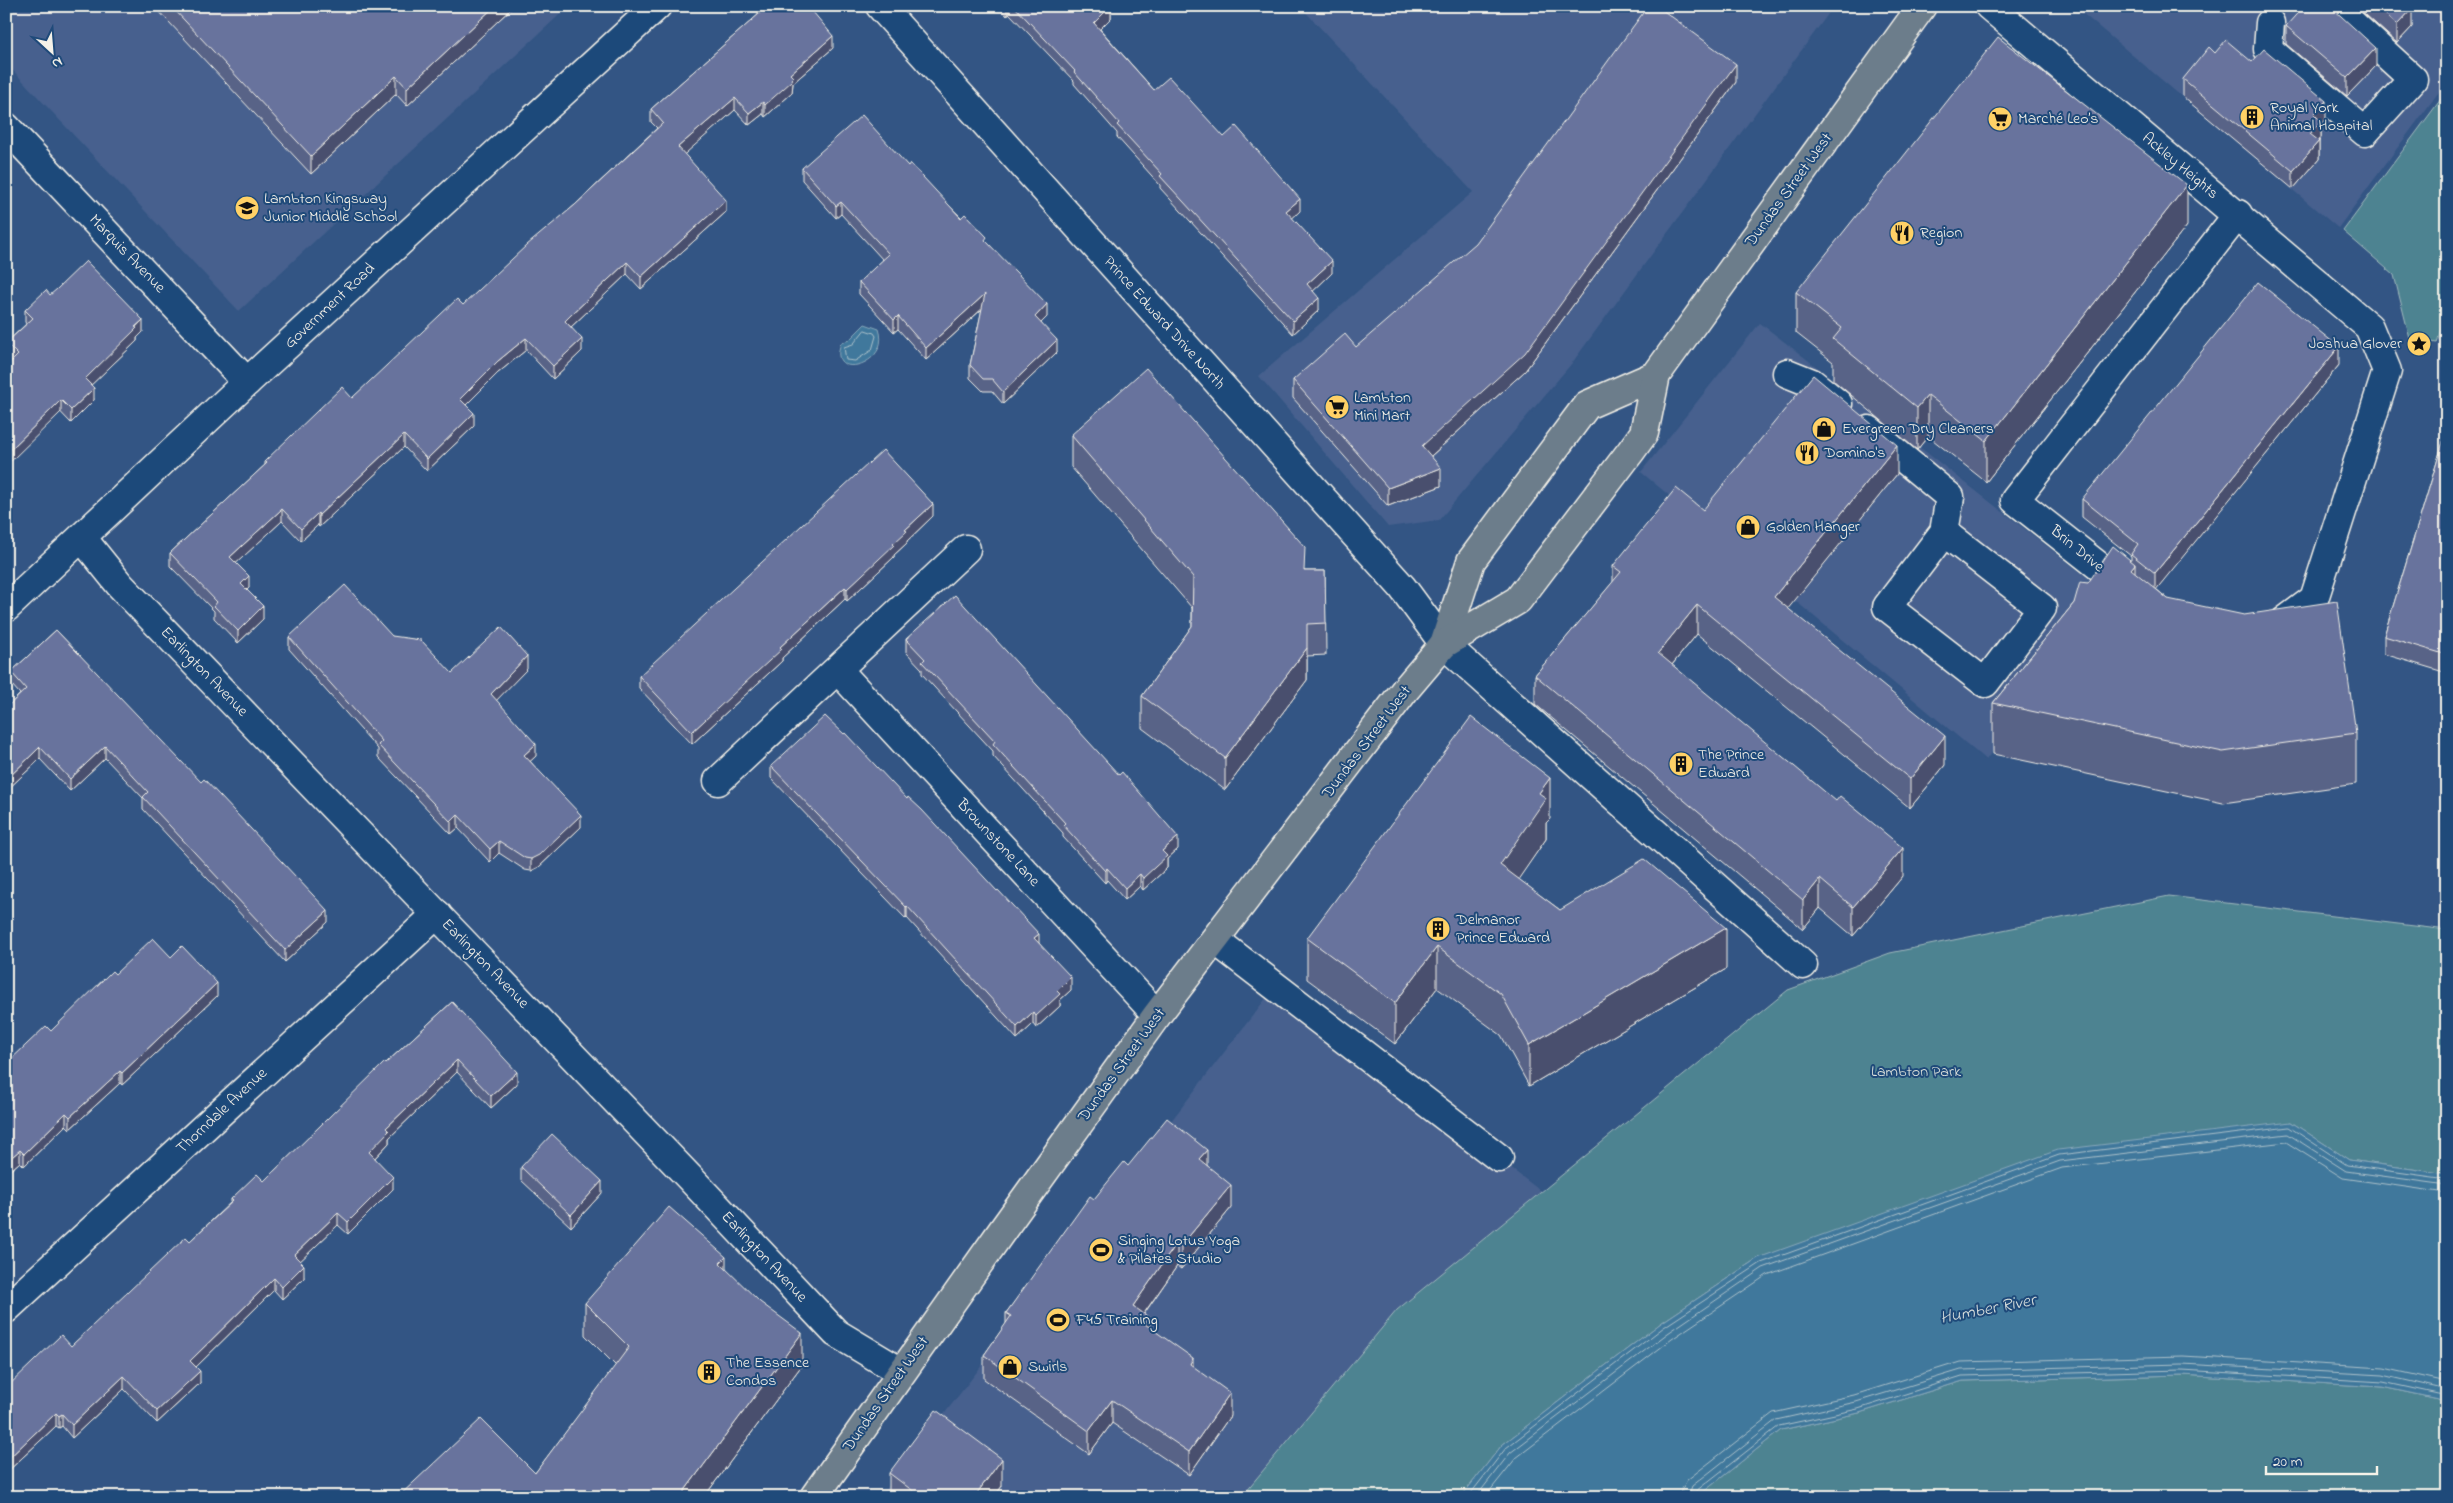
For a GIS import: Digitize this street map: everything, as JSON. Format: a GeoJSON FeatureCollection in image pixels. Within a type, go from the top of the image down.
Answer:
{"type":"FeatureCollection","features":[{"type":"Feature","properties":{"kind":"main road","name":"Dundas Street West"},"geometry":{"type":"LineString","coordinates":[[814,1497],[901,1372],[1158,1015],[1405,690],[1444,644],[1518,600],[1644,433],[1656,375],[1922,6]]}},
{"type":"Feature","properties":{"kind":"main road","name":"Dundas Street West"},"geometry":{"type":"LineString","coordinates":[[1444,644],[1471,561],[1587,405],[1656,375]]}},
{"type":"Feature","properties":{"kind":"street","name":"Government Road"},"geometry":{"type":"LineString","coordinates":[[6,608],[83,538],[247,382],[657,6]]}},
{"type":"Feature","properties":{"kind":"street","name":"Prince Edward Drive North"},"geometry":{"type":"LineString","coordinates":[[880,6],[1402,587],[1444,644],[1803,965]]}},
{"type":"Feature","properties":{"kind":"street","name":"Ackley Heights"},"geometry":{"type":"LineString","coordinates":[[1989,6],[2238,214],[2369,327],[2387,371],[2314,599],[2272,630],[2253,629]]}},
{"type":"Feature","properties":{"kind":"street"},"geometry":{"type":"LineString","coordinates":[[2270,23],[2268,49],[2365,132],[2413,79],[2333,6]]}},
{"type":"Feature","properties":{"kind":"street","name":"Marquis Avenue"},"geometry":{"type":"LineString","coordinates":[[6,126],[247,382]]}},
{"type":"Feature","properties":{"kind":"street","name":"Brin Drive"},"geometry":{"type":"LineString","coordinates":[[2147,604],[2015,500],[2238,214]]}},
{"type":"Feature","properties":{"kind":"street"},"geometry":{"type":"LineString","coordinates":[[1787,373],[1812,383],[1950,497],[1944,532],[1887,607],[1985,683],[2042,608],[1944,532]]}},
{"type":"Feature","properties":{"kind":"street","name":"Earlington Avenue"},"geometry":{"type":"LineString","coordinates":[[83,538],[120,584],[689,1177],[836,1334],[901,1372]]}},
{"type":"Feature","properties":{"kind":"street"},"geometry":{"type":"LineString","coordinates":[[718,781],[966,549]]}},
{"type":"Feature","properties":{"kind":"street","name":"Brownstone Lane"},"geometry":{"type":"LineString","coordinates":[[838,670],[1158,1015]]}},
{"type":"Feature","properties":{"kind":"street","name":"Thorndale Avenue"},"geometry":{"type":"LineString","coordinates":[[6,1309],[437,914]]}},
{"type":"Feature","properties":{"kind":"street"},"geometry":{"type":"LineString","coordinates":[[1215,940],[1499,1158]]}},
{"type":"Feature","properties":{"kind":"shaded area","name":"Lambton Kingsway Junior Middle School"},"geometry":{"type":"Polygon","coordinates":[[[6,6],[569,6],[239,311],[6,63],[6,6]]]}},
{"type":"Feature","properties":{"kind":"shaded area"},"geometry":{"type":"Polygon","coordinates":[[[1300,6],[1834,6],[1572,363],[1439,520],[1388,527],[1259,376],[1473,192],[1300,6]]]}},
{"type":"Feature","properties":{"kind":"shaded area"},"geometry":{"type":"Polygon","coordinates":[[[2074,6],[2447,6],[2447,81],[2338,228],[2074,6]]]}},
{"type":"Feature","properties":{"kind":"shaded area"},"geometry":{"type":"Polygon","coordinates":[[[1760,323],[2107,593],[1986,760],[1641,472],[1760,323]]]}},
{"type":"Feature","properties":{"kind":"shaded area"},"geometry":{"type":"Polygon","coordinates":[[[1274,988],[1542,1192],[1397,1310],[1241,1497],[880,1497],[1274,988]]]}},
{"type":"Feature","properties":{"kind":"green space"},"geometry":{"type":"Polygon","coordinates":[[[2447,91],[2447,307],[2437,343],[2410,339],[2394,275],[2343,231],[2447,91]]]}},
{"type":"Feature","properties":{"kind":"green space","name":"Lambton Park"},"geometry":{"type":"Polygon","coordinates":[[[2169,896],[2447,930],[2447,1174],[2349,1160],[2291,1122],[1758,1258],[1661,1323],[1502,1445],[1461,1497],[1241,1497],[1397,1310],[1788,990],[1890,953],[2169,896]]]}},
{"type":"Feature","properties":{"kind":"green space"},"geometry":{"type":"Polygon","coordinates":[[[2182,1375],[2382,1387],[2447,1401],[2447,1497],[1697,1497],[1781,1430],[1859,1413],[1963,1381],[2182,1375]]]}},
{"type":"Feature","properties":{"kind":"water"},"geometry":{"type":"Polygon","coordinates":[[[865,324],[879,329],[880,342],[876,352],[869,360],[859,364],[850,365],[842,362],[839,355],[841,343],[849,340],[865,324]]]}},
{"type":"Feature","properties":{"kind":"water","name":"Humber River"},"geometry":{"type":"Polygon","coordinates":[[[2291,1122],[2349,1160],[2447,1174],[2447,1401],[2382,1387],[2182,1375],[1963,1381],[1859,1413],[1781,1430],[1697,1497],[1461,1497],[1502,1445],[1661,1323],[1758,1258],[2058,1150],[2291,1122]]]}},
{"type":"Feature","properties":{"kind":"building"},"geometry":{"type":"Polygon","coordinates":[[[171,6],[495,6],[407,88],[396,76],[311,156],[171,6]]]}},
{"type":"Feature","properties":{"kind":"building"},"geometry":{"type":"Polygon","coordinates":[[[764,6],[808,6],[833,36],[790,74],[793,77],[792,81],[765,105],[763,102],[749,113],[735,98],[678,147],[726,200],[641,277],[627,262],[571,315],[565,321],[582,339],[553,366],[526,338],[498,361],[460,399],[474,413],[427,459],[404,435],[319,515],[318,513],[301,529],[282,509],[230,557],[249,576],[241,584],[263,606],[238,631],[214,606],[217,602],[170,553],[267,463],[265,461],[342,387],[352,398],[457,299],[463,305],[527,245],[575,205],[663,123],[651,109],[760,13],[758,11],[764,6]]]}},
{"type":"Feature","properties":{"kind":"building"},"geometry":{"type":"Polygon","coordinates":[[[1014,6],[1111,6],[1094,23],[1154,90],[1169,77],[1224,137],[1236,126],[1300,199],[1286,211],[1332,261],[1307,284],[1319,298],[1293,321],[1160,176],[1162,174],[1117,125],[1119,123],[1075,71],[1014,6]]]}},
{"type":"Feature","properties":{"kind":"building"},"geometry":{"type":"Polygon","coordinates":[[[1648,6],[1657,6],[1736,64],[1525,353],[1422,446],[1441,468],[1388,488],[1293,380],[1345,334],[1356,347],[1476,243],[1648,6]]]}},
{"type":"Feature","properties":{"kind":"building"},"geometry":{"type":"Polygon","coordinates":[[[2304,6],[2330,6],[2376,48],[2347,78],[2286,26],[2304,6]]]}},
{"type":"Feature","properties":{"kind":"building"},"geometry":{"type":"Polygon","coordinates":[[[2376,6],[2410,6],[2412,9],[2397,25],[2376,6]]]}},
{"type":"Feature","properties":{"kind":"building"},"geometry":{"type":"Polygon","coordinates":[[[1998,37],[2187,185],[1986,441],[1928,395],[1917,408],[1833,339],[1842,328],[1796,292],[1998,37]]]}},
{"type":"Feature","properties":{"kind":"building"},"geometry":{"type":"Polygon","coordinates":[[[2226,40],[2252,62],[2264,49],[2326,101],[2314,114],[2321,121],[2310,134],[2319,141],[2293,171],[2183,79],[2209,47],[2215,53],[2226,40]]]}},
{"type":"Feature","properties":{"kind":"building"},"geometry":{"type":"Polygon","coordinates":[[[862,115],[908,166],[910,163],[961,218],[965,214],[987,237],[985,240],[1047,304],[1035,317],[1057,340],[1003,392],[992,379],[983,379],[970,365],[985,294],[926,348],[898,316],[894,320],[859,282],[889,254],[841,202],[836,206],[802,168],[862,115]]]}},
{"type":"Feature","properties":{"kind":"building"},"geometry":{"type":"Polygon","coordinates":[[[86,261],[143,320],[85,379],[94,388],[71,410],[61,400],[6,454],[6,367],[18,355],[6,343],[33,318],[25,310],[46,290],[50,295],[86,261]]]}},
{"type":"Feature","properties":{"kind":"building"},"geometry":{"type":"Polygon","coordinates":[[[2258,282],[2339,347],[2155,573],[2131,554],[2138,544],[2082,499],[2258,282]]]}},
{"type":"Feature","properties":{"kind":"building"},"geometry":{"type":"Polygon","coordinates":[[[1146,368],[1305,547],[1304,571],[1325,571],[1326,623],[1307,624],[1307,648],[1225,758],[1142,696],[1192,626],[1193,577],[1071,435],[1146,368]]]}},
{"type":"Feature","properties":{"kind":"building"},"geometry":{"type":"Polygon","coordinates":[[[1813,375],[1897,445],[1774,597],[1945,736],[1910,779],[1697,605],[1658,653],[1836,801],[1840,796],[1903,848],[1853,907],[1820,879],[1803,900],[1535,675],[1621,572],[1613,566],[1676,488],[1703,510],[1813,375]]]}},
{"type":"Feature","properties":{"kind":"building"},"geometry":{"type":"Polygon","coordinates":[[[2447,429],[2447,655],[2384,636],[2447,429]]]}},
{"type":"Feature","properties":{"kind":"building"},"geometry":{"type":"Polygon","coordinates":[[[883,450],[933,504],[905,530],[907,531],[894,545],[780,647],[782,649],[692,732],[639,676],[883,450]]]}},
{"type":"Feature","properties":{"kind":"building"},"geometry":{"type":"Polygon","coordinates":[[[2113,546],[2135,564],[2131,569],[2168,599],[2244,615],[2337,601],[2356,733],[2223,752],[1993,703],[2074,603],[2080,582],[2088,583],[2113,546]]]}},
{"type":"Feature","properties":{"kind":"building"},"geometry":{"type":"Polygon","coordinates":[[[345,585],[392,636],[421,640],[452,673],[501,627],[527,656],[491,694],[536,744],[524,755],[581,815],[539,855],[531,859],[525,858],[499,841],[490,849],[458,815],[451,822],[378,745],[382,741],[289,637],[345,585]]]}},
{"type":"Feature","properties":{"kind":"building"},"geometry":{"type":"Polygon","coordinates":[[[955,595],[1119,775],[1122,772],[1178,837],[1162,851],[1167,856],[1143,878],[1140,874],[1125,888],[1107,868],[1105,871],[1063,825],[1065,823],[993,744],[995,741],[922,662],[925,659],[906,639],[955,595]]]}},
{"type":"Feature","properties":{"kind":"building"},"geometry":{"type":"Polygon","coordinates":[[[56,630],[201,782],[204,779],[328,911],[285,950],[143,797],[148,792],[105,746],[70,779],[40,747],[6,780],[6,708],[26,689],[11,672],[56,630]]]}},
{"type":"Feature","properties":{"kind":"building"},"geometry":{"type":"Polygon","coordinates":[[[825,716],[845,733],[907,799],[908,797],[922,810],[998,890],[1039,934],[1034,938],[1071,977],[1057,991],[1060,994],[1036,1016],[1033,1012],[1017,1027],[907,906],[771,766],[825,716]]]}},
{"type":"Feature","properties":{"kind":"building","name":"Delmanor Prince Edward"},"geometry":{"type":"Polygon","coordinates":[[[1471,717],[1550,778],[1539,793],[1546,798],[1500,865],[1560,910],[1644,859],[1726,928],[1529,1045],[1501,994],[1437,947],[1395,1003],[1307,938],[1471,717]]]}},
{"type":"Feature","properties":{"kind":"building"},"geometry":{"type":"Polygon","coordinates":[[[153,938],[171,957],[182,946],[217,983],[122,1073],[120,1071],[70,1117],[66,1113],[24,1154],[20,1150],[6,1162],[6,1064],[46,1026],[51,1031],[112,971],[115,974],[153,938]]]}},
{"type":"Feature","properties":{"kind":"building"},"geometry":{"type":"Polygon","coordinates":[[[452,1002],[517,1072],[491,1096],[457,1060],[386,1128],[389,1131],[369,1152],[393,1177],[348,1222],[338,1213],[294,1255],[304,1265],[282,1287],[274,1278],[190,1361],[200,1371],[157,1411],[124,1376],[72,1425],[62,1414],[59,1416],[56,1413],[6,1461],[6,1388],[61,1335],[71,1346],[186,1237],[190,1241],[233,1201],[231,1199],[257,1174],[264,1181],[385,1062],[452,1002]]]}},
{"type":"Feature","properties":{"kind":"building"},"geometry":{"type":"Polygon","coordinates":[[[1167,1118],[1207,1150],[1199,1159],[1231,1185],[1181,1246],[1177,1243],[1133,1306],[1150,1318],[1145,1324],[1193,1358],[1190,1364],[1230,1393],[1189,1452],[1112,1400],[1089,1431],[984,1355],[1011,1316],[1006,1313],[1090,1196],[1094,1199],[1124,1162],[1128,1166],[1167,1118]]]}},
{"type":"Feature","properties":{"kind":"building"},"geometry":{"type":"Polygon","coordinates":[[[552,1134],[602,1181],[571,1215],[521,1167],[552,1134]]]}},
{"type":"Feature","properties":{"kind":"building","name":"The Essence Condos"},"geometry":{"type":"Polygon","coordinates":[[[669,1207],[726,1257],[720,1263],[760,1302],[802,1333],[680,1497],[398,1497],[481,1419],[535,1473],[629,1347],[585,1303],[669,1207]]]}},
{"type":"Feature","properties":{"kind":"building"},"geometry":{"type":"Polygon","coordinates":[[[936,1410],[1002,1459],[977,1493],[982,1497],[921,1497],[889,1473],[936,1410]]]}},
{"type":"Feature","properties":{"kind":"place","name":"Royal York Animal Hospital"},"geometry":{"type":"Point","coordinates":[2252,117]}},
{"type":"Feature","properties":{"kind":"place","name":"Marché Leo’s"},"geometry":{"type":"Point","coordinates":[2000,119]}},
{"type":"Feature","properties":{"kind":"place","name":"Lambton Kingsway Junior Middle School"},"geometry":{"type":"Point","coordinates":[247,208]}},
{"type":"Feature","properties":{"kind":"place","name":"Region"},"geometry":{"type":"Point","coordinates":[1902,233]}},
{"type":"Feature","properties":{"kind":"place","name":"Joshua Glover"},"geometry":{"type":"Point","coordinates":[2419,344]}},
{"type":"Feature","properties":{"kind":"place","name":"Lambton Mini Mart"},"geometry":{"type":"Point","coordinates":[1337,407]}},
{"type":"Feature","properties":{"kind":"place","name":"Evergreen Dry Cleaners"},"geometry":{"type":"Point","coordinates":[1824,429]}},
{"type":"Feature","properties":{"kind":"place","name":"Domino's"},"geometry":{"type":"Point","coordinates":[1807,453]}},
{"type":"Feature","properties":{"kind":"place","name":"Golden Hanger"},"geometry":{"type":"Point","coordinates":[1748,527]}},
{"type":"Feature","properties":{"kind":"place","name":"The Prince Edward"},"geometry":{"type":"Point","coordinates":[1681,764]}},
{"type":"Feature","properties":{"kind":"place","name":"Delmanor Prince Edward"},"geometry":{"type":"Point","coordinates":[1438,929]}},
{"type":"Feature","properties":{"kind":"place","name":"Singing Lotus Yoga & Pilates Studio"},"geometry":{"type":"Point","coordinates":[1101,1250]}},
{"type":"Feature","properties":{"kind":"place","name":"F45 Training"},"geometry":{"type":"Point","coordinates":[1058,1320]}},
{"type":"Feature","properties":{"kind":"place","name":"Swirls"},"geometry":{"type":"Point","coordinates":[1010,1367]}},
{"type":"Feature","properties":{"kind":"place","name":"The Essence Condos"},"geometry":{"type":"Point","coordinates":[709,1372]}}]}
